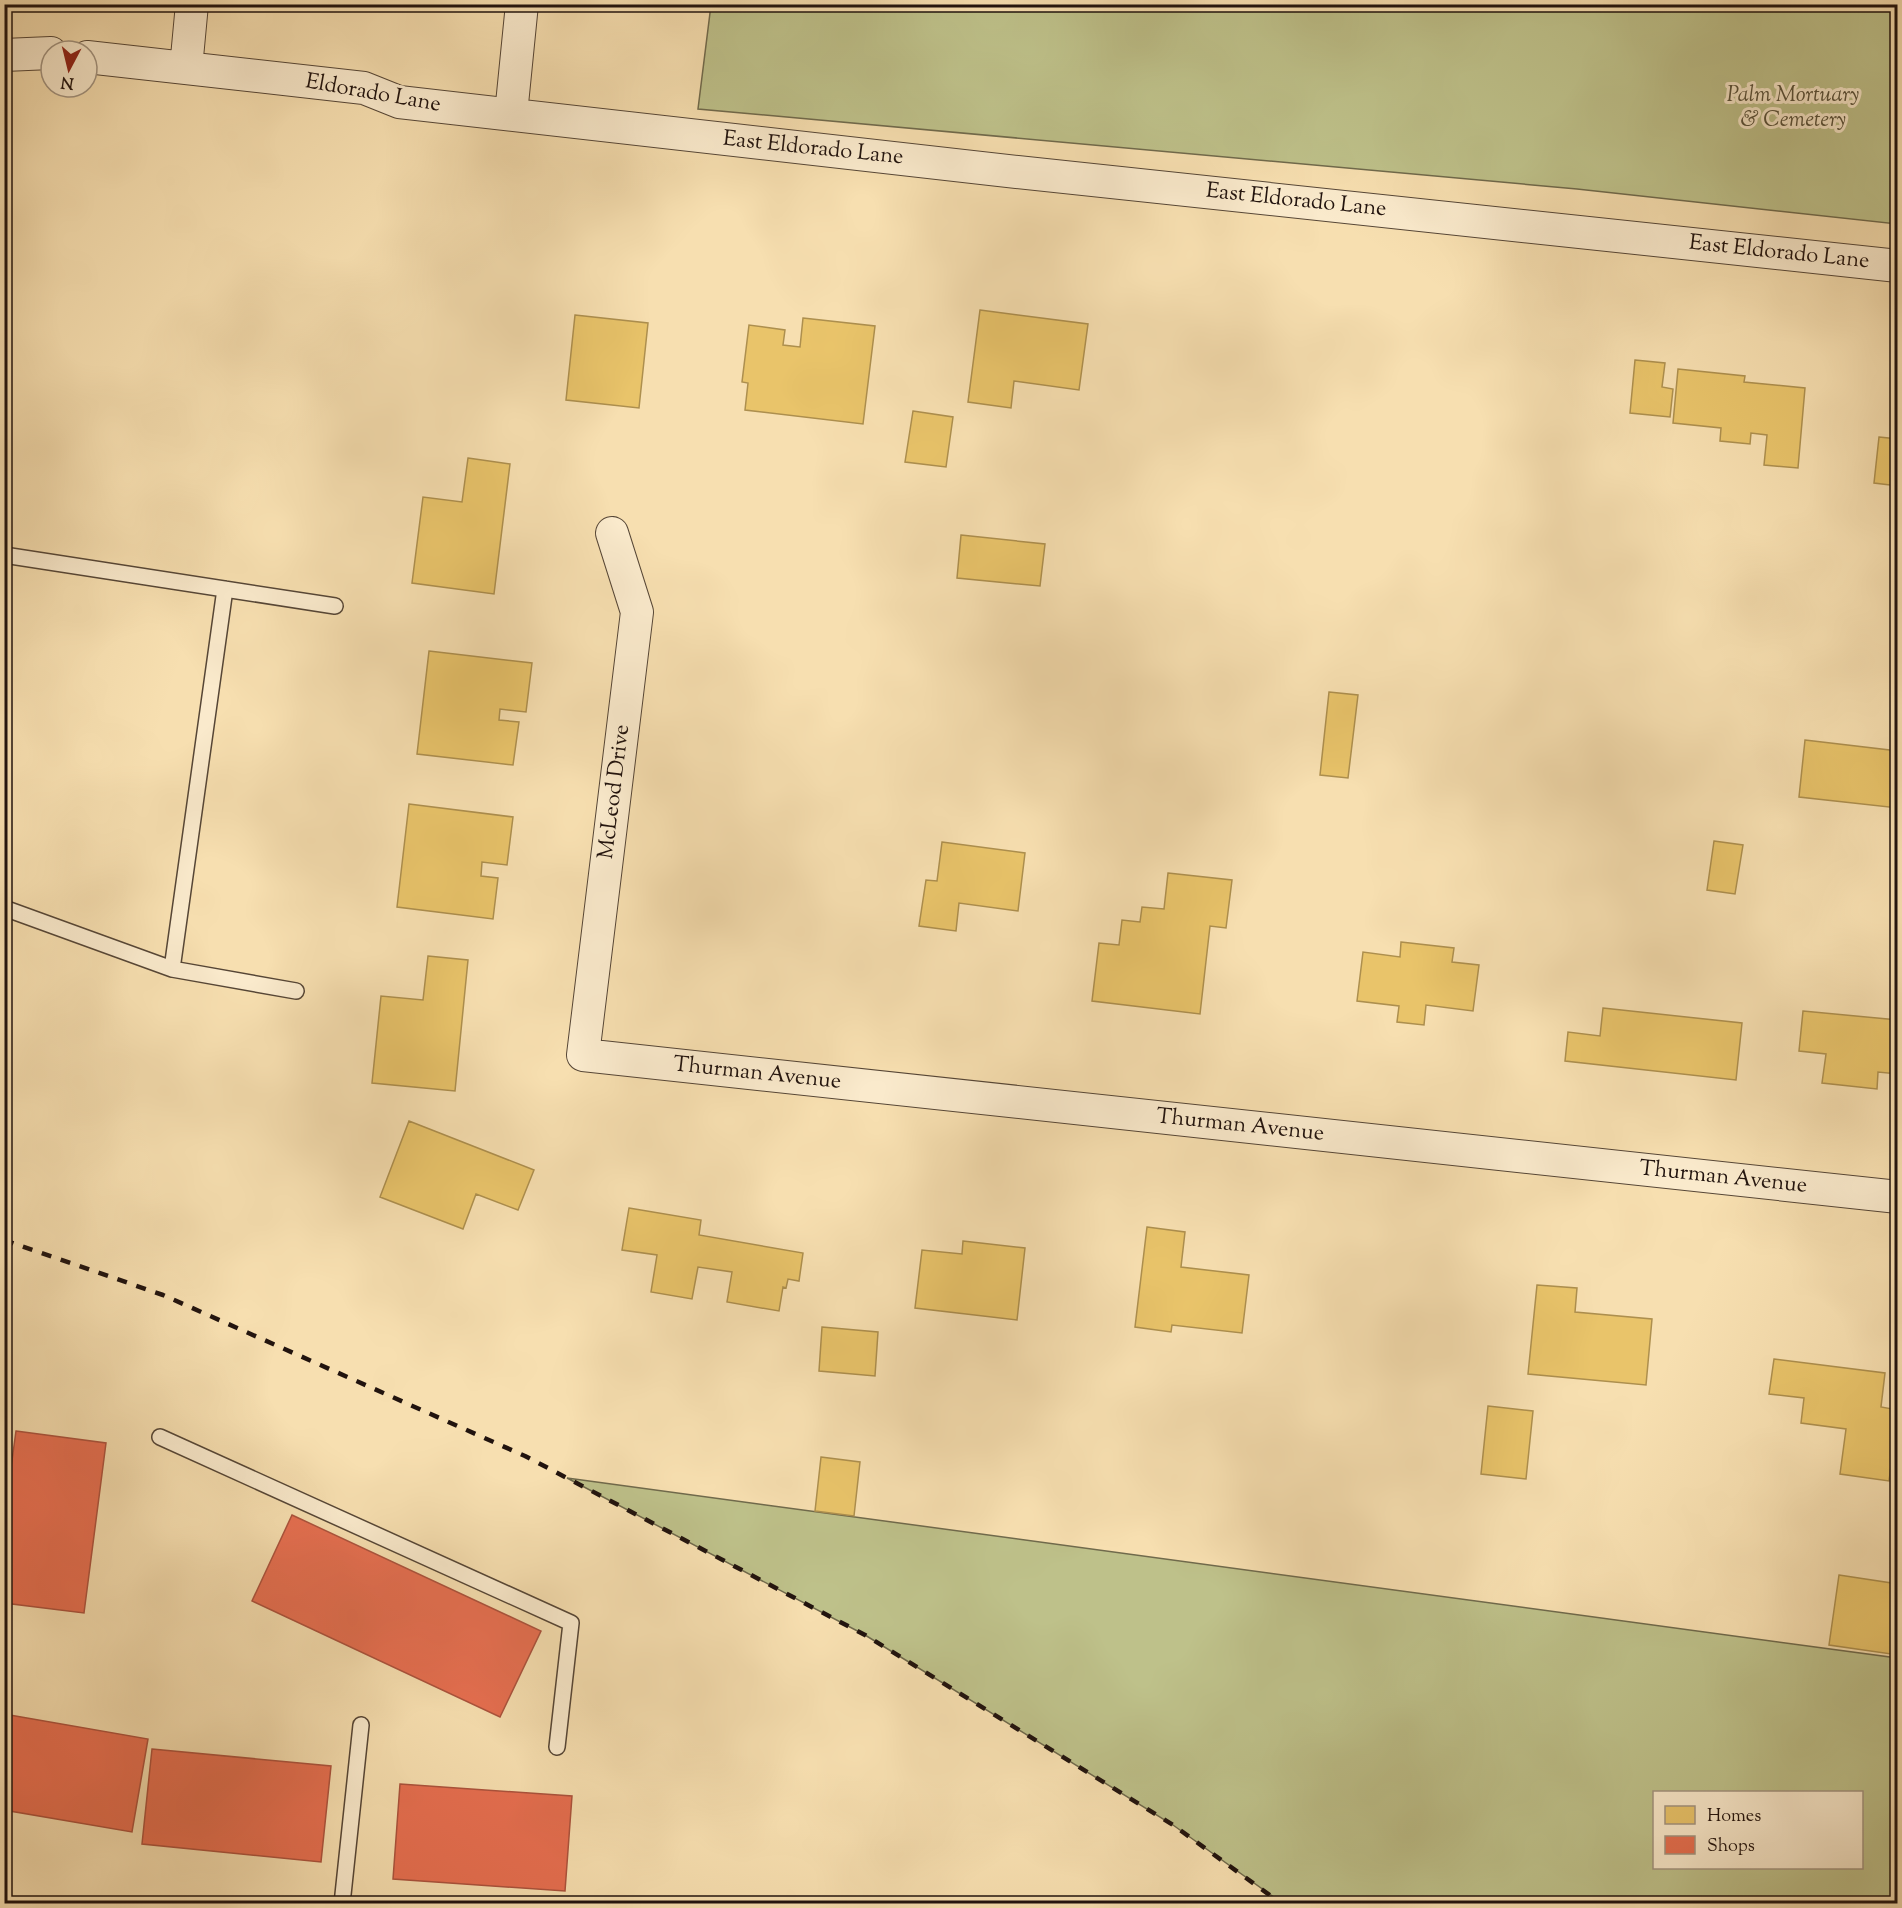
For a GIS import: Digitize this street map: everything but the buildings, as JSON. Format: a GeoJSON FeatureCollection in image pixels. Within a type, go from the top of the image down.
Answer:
{"type":"FeatureCollection","features":[{"type":"Feature","properties":{"kind":"street"},"geometry":{"type":"LineString","coordinates":[[186,68],[192,4]]}},
{"type":"Feature","properties":{"kind":"street"},"geometry":{"type":"LineString","coordinates":[[511,114],[522,4]]}},
{"type":"Feature","properties":{"kind":"street"},"geometry":{"type":"LineString","coordinates":[[4,55],[39,54]]}},
{"type":"Feature","properties":{"kind":"street","name":"Eldorado Lane"},"geometry":{"type":"LineString","coordinates":[[99,58],[364,88],[399,102],[695,135]]}},
{"type":"Feature","properties":{"kind":"street","name":"East Eldorado Lane"},"geometry":{"type":"LineString","coordinates":[[695,135],[1017,172],[1898,266]]}},
{"type":"Feature","properties":{"kind":"street","name":"McLeod Drive"},"geometry":{"type":"LineString","coordinates":[[583,1055],[638,612],[612,533]]}},
{"type":"Feature","properties":{"kind":"street","name":"Thurman Avenue"},"geometry":{"type":"LineString","coordinates":[[583,1055],[1898,1197]]}},
{"type":"Feature","properties":{"kind":"lane"},"geometry":{"type":"LineString","coordinates":[[4,555],[334,606]]}},
{"type":"Feature","properties":{"kind":"lane"},"geometry":{"type":"LineString","coordinates":[[172,969],[225,589]]}},
{"type":"Feature","properties":{"kind":"lane"},"geometry":{"type":"LineString","coordinates":[[4,908],[172,969],[296,991]]}},
{"type":"Feature","properties":{"kind":"lane"},"geometry":{"type":"LineString","coordinates":[[160,1437],[571,1623],[557,1747]]}},
{"type":"Feature","properties":{"kind":"lane"},"geometry":{"type":"LineString","coordinates":[[342,1904],[361,1725]]}},
{"type":"Feature","properties":{"kind":"green space","name":"Palm Mortuary & Cemetery"},"geometry":{"type":"Polygon","coordinates":[[[711,5],[1897,5],[1897,224],[1577,189],[698,109],[711,5]]]}},
{"type":"Feature","properties":{"kind":"green space"},"geometry":{"type":"Polygon","coordinates":[[[567,1478],[1897,1658],[1897,1903],[1282,1903],[1173,1825],[865,1635],[567,1478]]]}},
{"type":"Feature","properties":{"kind":"railway"},"geometry":{"type":"LineString","coordinates":[[4,1240],[163,1295],[525,1456],[865,1635],[1173,1825],[1282,1904]]}}]}
